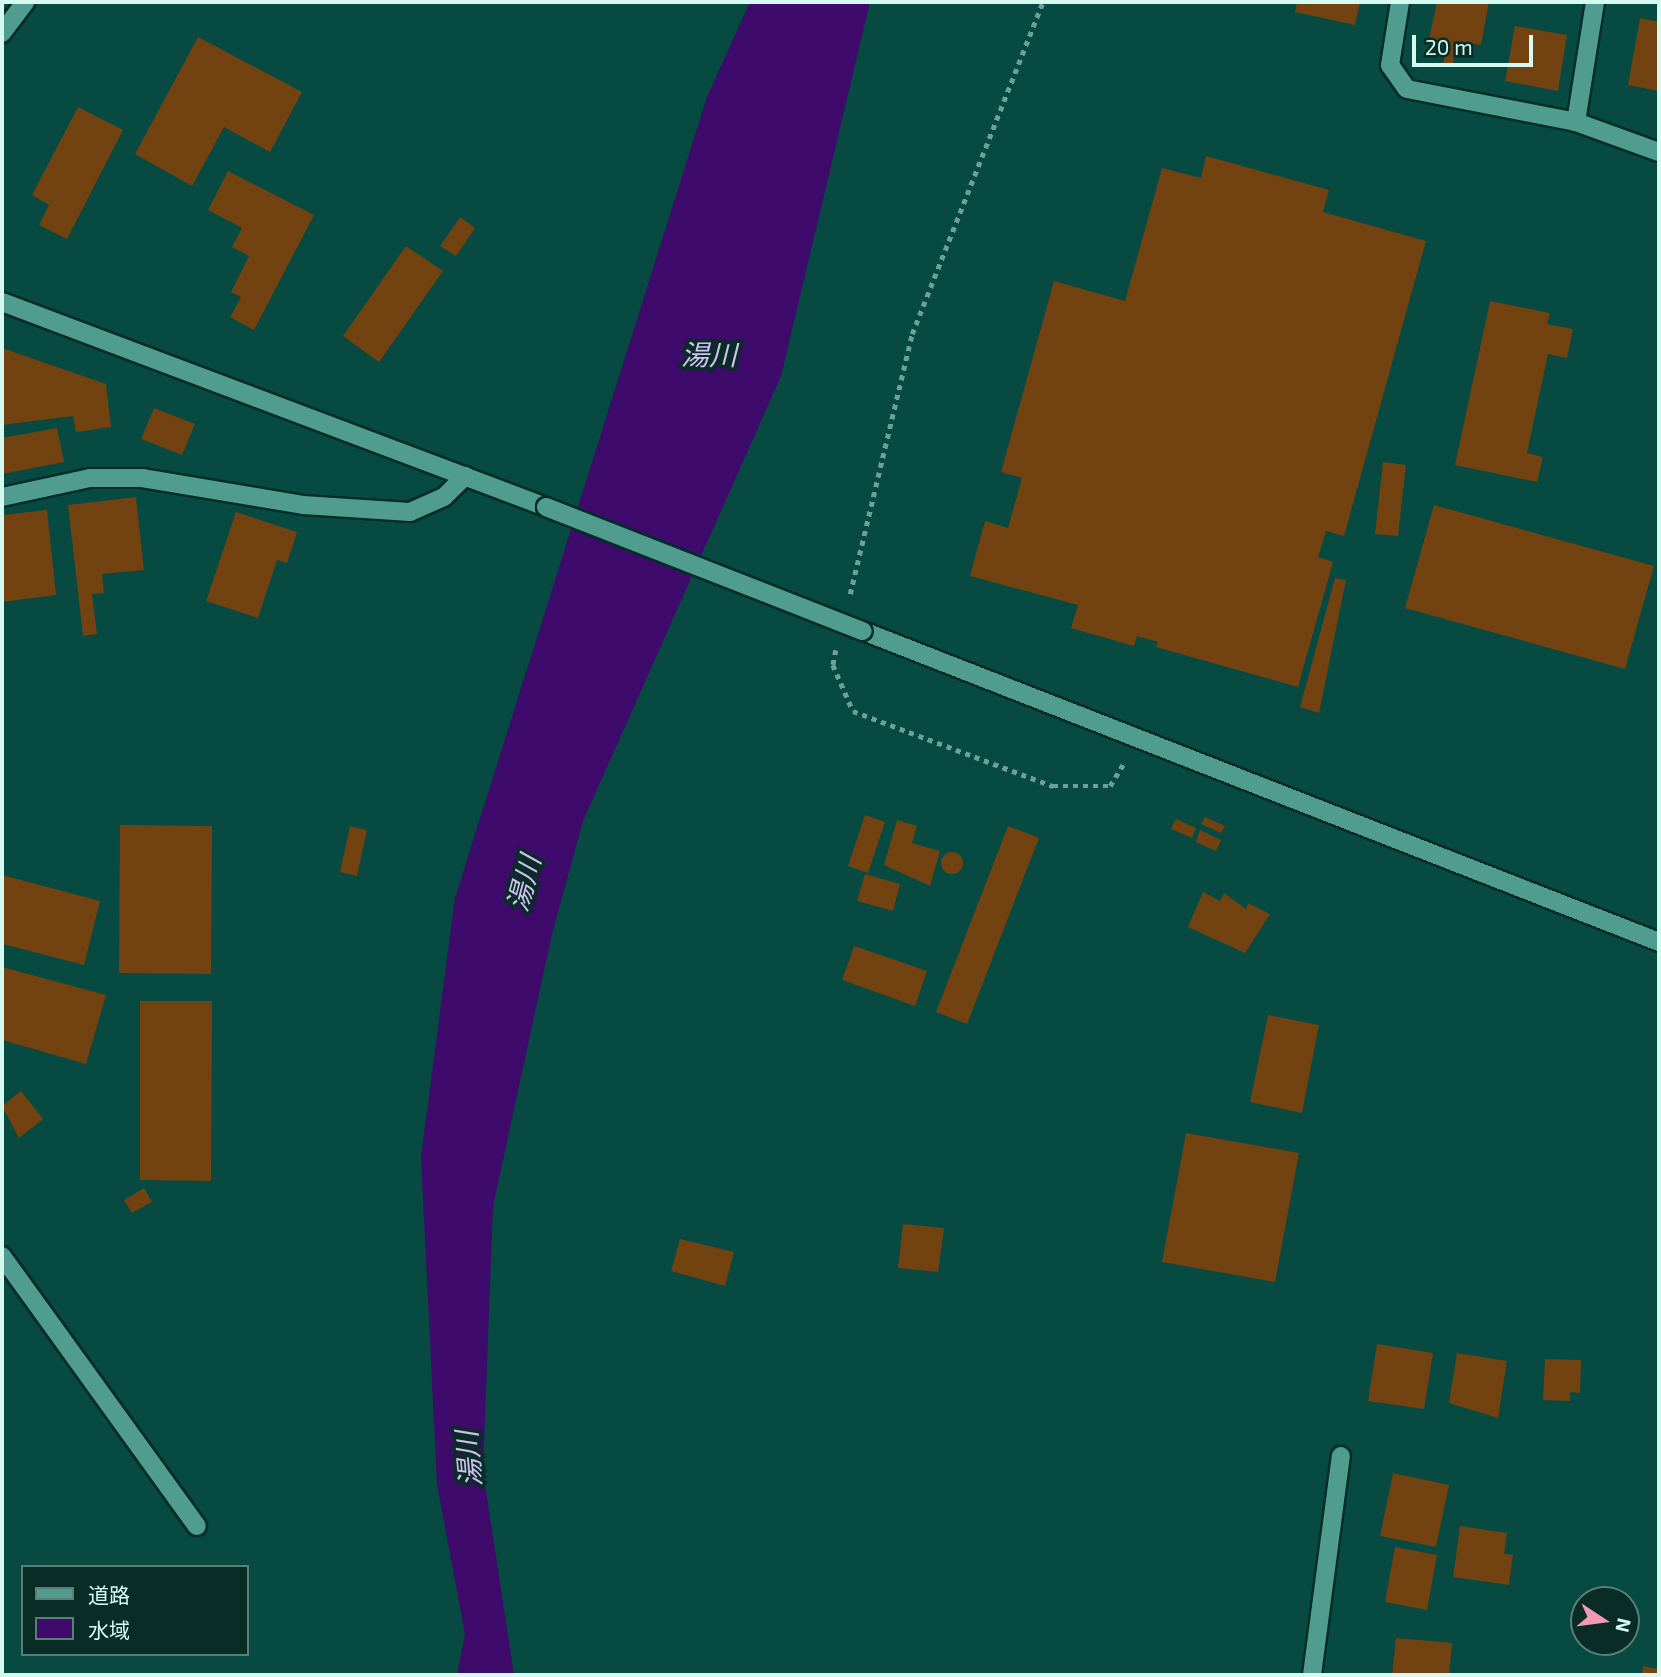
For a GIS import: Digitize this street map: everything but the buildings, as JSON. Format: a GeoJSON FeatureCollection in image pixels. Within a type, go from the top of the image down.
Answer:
{"type":"FeatureCollection","features":[{"type":"Feature","properties":{"kind":"street"},"geometry":{"type":"LineString","coordinates":[[2,33],[24,2]]}},
{"type":"Feature","properties":{"kind":"street"},"geometry":{"type":"LineString","coordinates":[[1400,2],[1390,65],[1407,89],[1576,122],[1659,152]]}},
{"type":"Feature","properties":{"kind":"street"},"geometry":{"type":"LineString","coordinates":[[1576,122],[1595,2]]}},
{"type":"Feature","properties":{"kind":"street"},"geometry":{"type":"LineString","coordinates":[[2,302],[465,475],[1659,942]]}},
{"type":"Feature","properties":{"kind":"street"},"geometry":{"type":"LineString","coordinates":[[2,497],[90,478],[142,478],[303,505],[410,512],[443,497],[465,475]]}},
{"type":"Feature","properties":{"kind":"street"},"geometry":{"type":"LineString","coordinates":[[2,1255],[197,1526]]}},
{"type":"Feature","properties":{"kind":"street"},"geometry":{"type":"LineString","coordinates":[[1312,1675],[1341,1456]]}},
{"type":"Feature","properties":{"kind":"path"},"geometry":{"type":"LineString","coordinates":[[849,599],[912,334],[1043,2]]}},
{"type":"Feature","properties":{"kind":"path"},"geometry":{"type":"LineString","coordinates":[[839,638],[833,665],[853,711],[1053,786],[1110,786],[1138,739]]}},
{"type":"Feature","properties":{"kind":"water","name":"湯川"},"geometry":{"type":"Polygon","coordinates":[[[750,2],[870,2],[781,376],[583,821],[552,934],[493,1206],[483,1471],[514,1675],[457,1675],[465,1634],[437,1484],[421,1157],[455,898],[707,97],[750,2]]]}}]}
